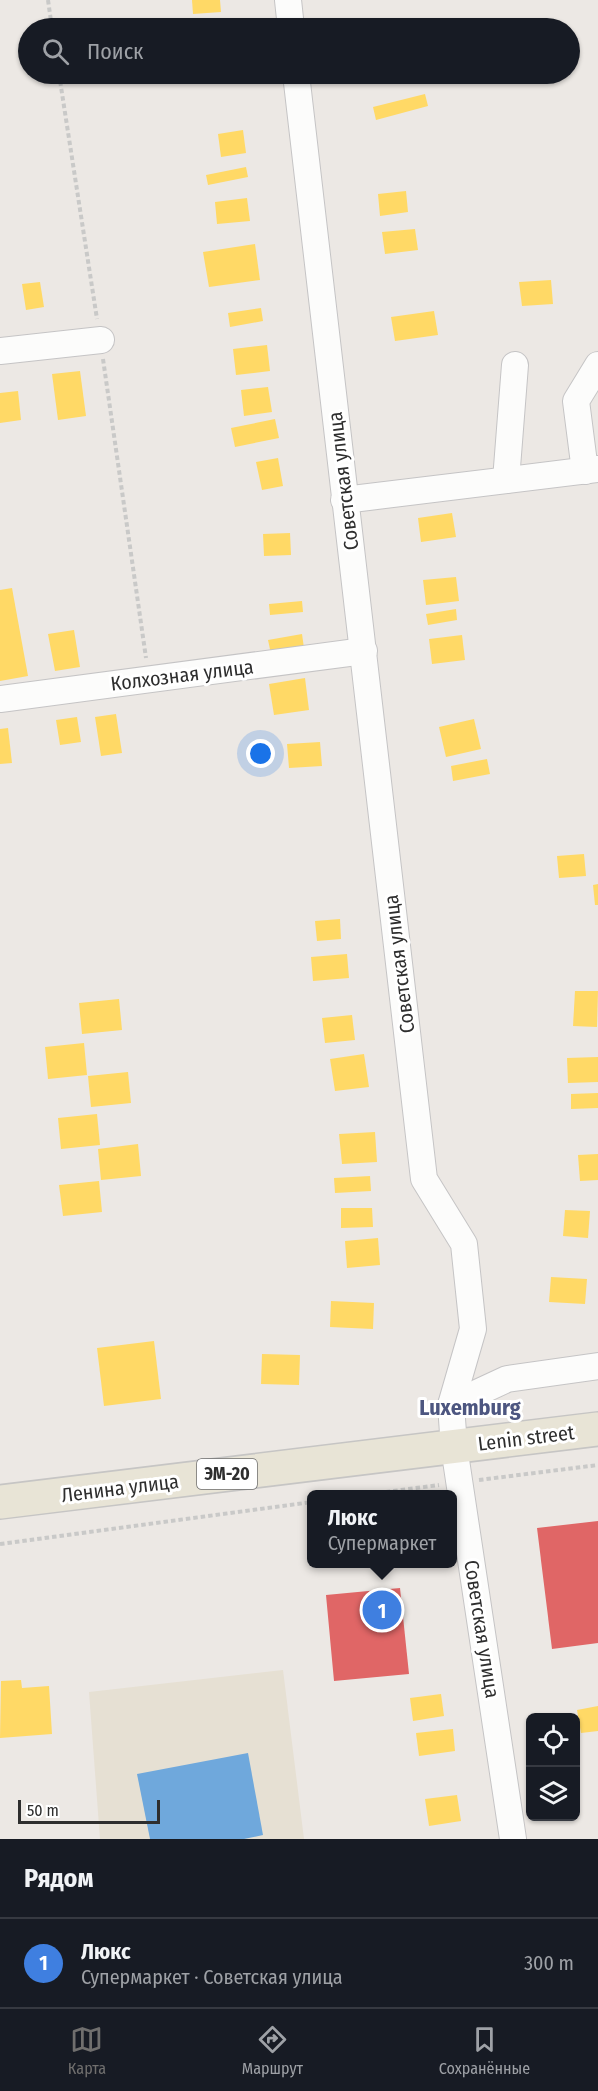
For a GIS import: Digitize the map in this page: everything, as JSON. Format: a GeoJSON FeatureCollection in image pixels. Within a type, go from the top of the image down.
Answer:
{"type":"FeatureCollection","features":[{"type":"Feature","properties":{"kind":"main road","name":"Lenin street"},"geometry":{"type":"LineString","coordinates":[[454,1447],[598,1429]]}},
{"type":"Feature","properties":{"kind":"main road","name":"Ленина улица"},"geometry":{"type":"LineString","coordinates":[[0,1503],[454,1447]]}},
{"type":"Feature","properties":{"kind":"street"},"geometry":{"type":"LineString","coordinates":[[288,0],[290,18]]}},
{"type":"Feature","properties":{"kind":"street","name":"Советская улица"},"geometry":{"type":"LineString","coordinates":[[297,84],[424,1179],[464,1244],[473,1329],[451,1405],[454,1447],[513,1839]]}},
{"type":"Feature","properties":{"kind":"street"},"geometry":{"type":"LineString","coordinates":[[0,351],[100,340]]}},
{"type":"Feature","properties":{"kind":"street"},"geometry":{"type":"LineString","coordinates":[[506,480],[515,365]]}},
{"type":"Feature","properties":{"kind":"street"},"geometry":{"type":"LineString","coordinates":[[344,500],[591,470],[576,401],[598,365]]}},
{"type":"Feature","properties":{"kind":"street","name":"Колхозная улица"},"geometry":{"type":"LineString","coordinates":[[0,699],[364,651]]}},
{"type":"Feature","properties":{"kind":"street"},"geometry":{"type":"LineString","coordinates":[[451,1405],[507,1379],[598,1366]]}},
{"type":"Feature","properties":{"kind":"path"},"geometry":{"type":"LineString","coordinates":[[48,0],[51,18]]}},
{"type":"Feature","properties":{"kind":"path"},"geometry":{"type":"LineString","coordinates":[[61,84],[149,680]]}},
{"type":"Feature","properties":{"kind":"path"},"geometry":{"type":"LineString","coordinates":[[403,1490],[598,1465]]}},
{"type":"Feature","properties":{"kind":"path"},"geometry":{"type":"LineString","coordinates":[[0,1544],[307,1503]]}},
{"type":"Feature","properties":{"kind":"shaded area"},"geometry":{"type":"Polygon","coordinates":[[[283,1670],[304,1839],[100,1839],[89,1692],[283,1670]]]}},
{"type":"Feature","properties":{"kind":"building: Жильё"},"geometry":{"type":"Polygon","coordinates":[[[192,0],[220,0],[221,12],[193,14],[192,0]]]}},
{"type":"Feature","properties":{"kind":"building: Жильё"},"geometry":{"type":"Polygon","coordinates":[[[425,94],[428,106],[376,120],[373,107],[425,94]]]}},
{"type":"Feature","properties":{"kind":"building: Жильё"},"geometry":{"type":"Polygon","coordinates":[[[243,130],[246,153],[221,157],[218,134],[243,130]]]}},
{"type":"Feature","properties":{"kind":"building: Жильё"},"geometry":{"type":"Polygon","coordinates":[[[246,167],[248,177],[208,185],[206,175],[246,167]]]}},
{"type":"Feature","properties":{"kind":"building: Жильё"},"geometry":{"type":"Polygon","coordinates":[[[406,191],[408,212],[380,216],[378,194],[406,191]]]}},
{"type":"Feature","properties":{"kind":"building: Жильё"},"geometry":{"type":"Polygon","coordinates":[[[247,198],[250,221],[217,224],[215,202],[247,198]]]}},
{"type":"Feature","properties":{"kind":"building: Жильё"},"geometry":{"type":"Polygon","coordinates":[[[415,229],[418,250],[385,254],[382,232],[415,229]]]}},
{"type":"Feature","properties":{"kind":"building: Жильё"},"geometry":{"type":"Polygon","coordinates":[[[255,244],[260,280],[209,287],[203,252],[255,244]]]}},
{"type":"Feature","properties":{"kind":"building: Жильё"},"geometry":{"type":"Polygon","coordinates":[[[551,280],[553,304],[522,306],[519,282],[551,280]]]}},
{"type":"Feature","properties":{"kind":"building: Жильё"},"geometry":{"type":"Polygon","coordinates":[[[40,282],[44,307],[26,310],[22,284],[40,282]]]}},
{"type":"Feature","properties":{"kind":"building: Жильё"},"geometry":{"type":"Polygon","coordinates":[[[261,308],[263,321],[230,327],[228,313],[261,308]]]}},
{"type":"Feature","properties":{"kind":"building: Жильё"},"geometry":{"type":"Polygon","coordinates":[[[434,311],[438,335],[395,341],[391,317],[434,311]]]}},
{"type":"Feature","properties":{"kind":"building: Жильё"},"geometry":{"type":"Polygon","coordinates":[[[267,345],[270,371],[236,375],[233,349],[267,345]]]}},
{"type":"Feature","properties":{"kind":"building: Жильё"},"geometry":{"type":"Polygon","coordinates":[[[80,371],[86,416],[58,420],[52,374],[80,371]]]}},
{"type":"Feature","properties":{"kind":"building: Жильё"},"geometry":{"type":"Polygon","coordinates":[[[268,387],[272,412],[244,416],[241,390],[268,387]]]}},
{"type":"Feature","properties":{"kind":"building: Жильё"},"geometry":{"type":"Polygon","coordinates":[[[18,391],[21,420],[0,423],[0,393],[18,391]]]}},
{"type":"Feature","properties":{"kind":"building: Жильё"},"geometry":{"type":"Polygon","coordinates":[[[275,419],[279,438],[235,447],[231,428],[275,419]]]}},
{"type":"Feature","properties":{"kind":"building: Жильё"},"geometry":{"type":"Polygon","coordinates":[[[278,458],[283,486],[262,490],[256,462],[278,458]]]}},
{"type":"Feature","properties":{"kind":"building: Жильё"},"geometry":{"type":"Polygon","coordinates":[[[452,513],[456,537],[421,542],[418,518],[452,513]]]}},
{"type":"Feature","properties":{"kind":"building: Жильё"},"geometry":{"type":"Polygon","coordinates":[[[290,533],[291,555],[264,556],[263,534],[290,533]]]}},
{"type":"Feature","properties":{"kind":"building: Жильё"},"geometry":{"type":"Polygon","coordinates":[[[456,577],[459,601],[426,605],[423,580],[456,577]]]}},
{"type":"Feature","properties":{"kind":"building: Жильё"},"geometry":{"type":"Polygon","coordinates":[[[12,588],[28,676],[0,681],[0,590],[12,588]]]}},
{"type":"Feature","properties":{"kind":"building: Жильё"},"geometry":{"type":"Polygon","coordinates":[[[302,601],[303,612],[270,615],[269,604],[302,601]]]}},
{"type":"Feature","properties":{"kind":"building: Жильё"},"geometry":{"type":"Polygon","coordinates":[[[456,609],[457,620],[428,625],[426,614],[456,609]]]}},
{"type":"Feature","properties":{"kind":"building: Жильё"},"geometry":{"type":"Polygon","coordinates":[[[74,630],[80,667],[55,671],[48,634],[74,630]]]}},
{"type":"Feature","properties":{"kind":"building: Жильё"},"geometry":{"type":"Polygon","coordinates":[[[302,634],[304,648],[271,654],[268,640],[302,634]]]}},
{"type":"Feature","properties":{"kind":"building: Жильё"},"geometry":{"type":"Polygon","coordinates":[[[462,635],[465,660],[432,664],[429,639],[462,635]]]}},
{"type":"Feature","properties":{"kind":"building: Жильё"},"geometry":{"type":"Polygon","coordinates":[[[305,678],[309,710],[274,715],[269,684],[305,678]]]}},
{"type":"Feature","properties":{"kind":"building: Жильё"},"geometry":{"type":"Polygon","coordinates":[[[116,714],[122,753],[101,756],[95,717],[116,714]]]}},
{"type":"Feature","properties":{"kind":"building: Жильё"},"geometry":{"type":"Polygon","coordinates":[[[77,717],[81,742],[60,745],[56,720],[77,717]]]}},
{"type":"Feature","properties":{"kind":"building: Жильё"},"geometry":{"type":"Polygon","coordinates":[[[474,719],[481,749],[446,757],[439,727],[474,719]]]}},
{"type":"Feature","properties":{"kind":"building: Жильё"},"geometry":{"type":"Polygon","coordinates":[[[8,728],[12,763],[0,764],[0,729],[8,728]]]}},
{"type":"Feature","properties":{"kind":"building: Жильё"},"geometry":{"type":"Polygon","coordinates":[[[320,742],[322,766],[289,768],[287,744],[320,742]]]}},
{"type":"Feature","properties":{"kind":"building: Жильё"},"geometry":{"type":"Polygon","coordinates":[[[487,759],[490,774],[453,781],[451,766],[487,759]]]}},
{"type":"Feature","properties":{"kind":"building: Жильё"},"geometry":{"type":"Polygon","coordinates":[[[584,854],[586,876],[559,878],[557,856],[584,854]]]}},
{"type":"Feature","properties":{"kind":"building: Жильё"},"geometry":{"type":"Polygon","coordinates":[[[598,884],[598,905],[595,905],[593,885],[598,884]]]}},
{"type":"Feature","properties":{"kind":"building: Жильё"},"geometry":{"type":"Polygon","coordinates":[[[340,919],[341,939],[317,941],[315,921],[340,919]]]}},
{"type":"Feature","properties":{"kind":"building: Жильё"},"geometry":{"type":"Polygon","coordinates":[[[347,954],[349,978],[313,981],[311,957],[347,954]]]}},
{"type":"Feature","properties":{"kind":"building: Жильё"},"geometry":{"type":"Polygon","coordinates":[[[575,991],[598,991],[597,1027],[573,1026],[575,991]]]}},
{"type":"Feature","properties":{"kind":"building: Жильё"},"geometry":{"type":"Polygon","coordinates":[[[119,999],[122,1030],[82,1034],[79,1003],[119,999]]]}},
{"type":"Feature","properties":{"kind":"building: Жильё"},"geometry":{"type":"Polygon","coordinates":[[[352,1015],[355,1040],[325,1043],[322,1018],[352,1015]]]}},
{"type":"Feature","properties":{"kind":"building: Жильё"},"geometry":{"type":"Polygon","coordinates":[[[84,1043],[87,1075],[48,1079],[45,1047],[84,1043]]]}},
{"type":"Feature","properties":{"kind":"building: Жильё"},"geometry":{"type":"Polygon","coordinates":[[[364,1054],[369,1087],[335,1091],[330,1059],[364,1054]]]}},
{"type":"Feature","properties":{"kind":"building: Жильё"},"geometry":{"type":"Polygon","coordinates":[[[598,1057],[598,1082],[568,1083],[567,1058],[598,1057]]]}},
{"type":"Feature","properties":{"kind":"building: Жильё"},"geometry":{"type":"Polygon","coordinates":[[[128,1072],[131,1103],[91,1107],[88,1076],[128,1072]]]}},
{"type":"Feature","properties":{"kind":"building: Жильё"},"geometry":{"type":"Polygon","coordinates":[[[598,1093],[598,1108],[571,1109],[571,1094],[598,1093]]]}},
{"type":"Feature","properties":{"kind":"building: Жильё"},"geometry":{"type":"Polygon","coordinates":[[[97,1114],[100,1145],[61,1149],[58,1118],[97,1114]]]}},
{"type":"Feature","properties":{"kind":"building: Жильё"},"geometry":{"type":"Polygon","coordinates":[[[375,1132],[377,1162],[342,1164],[339,1134],[375,1132]]]}},
{"type":"Feature","properties":{"kind":"building: Жильё"},"geometry":{"type":"Polygon","coordinates":[[[138,1144],[141,1176],[101,1180],[98,1149],[138,1144]]]}},
{"type":"Feature","properties":{"kind":"building: Жильё"},"geometry":{"type":"Polygon","coordinates":[[[598,1154],[598,1180],[580,1181],[578,1155],[598,1154]]]}},
{"type":"Feature","properties":{"kind":"building: Жильё"},"geometry":{"type":"Polygon","coordinates":[[[370,1176],[371,1191],[335,1193],[334,1178],[370,1176]]]}},
{"type":"Feature","properties":{"kind":"building: Жильё"},"geometry":{"type":"Polygon","coordinates":[[[99,1181],[102,1212],[63,1216],[59,1185],[99,1181]]]}},
{"type":"Feature","properties":{"kind":"building: Жильё"},"geometry":{"type":"Polygon","coordinates":[[[341,1208],[372,1208],[373,1227],[341,1228],[341,1208]]]}},
{"type":"Feature","properties":{"kind":"building: Жильё"},"geometry":{"type":"Polygon","coordinates":[[[565,1210],[590,1211],[588,1238],[563,1236],[565,1210]]]}},
{"type":"Feature","properties":{"kind":"building: Жильё"},"geometry":{"type":"Polygon","coordinates":[[[378,1238],[380,1265],[347,1268],[345,1241],[378,1238]]]}},
{"type":"Feature","properties":{"kind":"building: Жильё"},"geometry":{"type":"Polygon","coordinates":[[[551,1277],[587,1279],[585,1304],[549,1302],[551,1277]]]}},
{"type":"Feature","properties":{"kind":"building: Жильё"},"geometry":{"type":"Polygon","coordinates":[[[331,1301],[374,1303],[373,1329],[330,1327],[331,1301]]]}},
{"type":"Feature","properties":{"kind":"building: Жильё"},"geometry":{"type":"Polygon","coordinates":[[[154,1341],[161,1399],[104,1406],[97,1348],[154,1341]]]}},
{"type":"Feature","properties":{"kind":"building: Жильё"},"geometry":{"type":"Polygon","coordinates":[[[262,1354],[300,1355],[299,1385],[261,1384],[262,1354]]]}},
{"type":"Feature","properties":{"kind":"building: Жильё"},"geometry":{"type":"Polygon","coordinates":[[[21,1680],[22,1688],[49,1686],[52,1734],[0,1738],[1,1681],[21,1680]]]}},
{"type":"Feature","properties":{"kind":"building: Жильё"},"geometry":{"type":"Polygon","coordinates":[[[441,1694],[444,1716],[413,1721],[410,1698],[441,1694]]]}},
{"type":"Feature","properties":{"kind":"building: Жильё"},"geometry":{"type":"Polygon","coordinates":[[[598,1706],[598,1731],[581,1733],[580,1713],[577,1710],[598,1706]]]}},
{"type":"Feature","properties":{"kind":"building: Жильё"},"geometry":{"type":"Polygon","coordinates":[[[453,1729],[455,1751],[419,1756],[416,1733],[453,1729]]]}},
{"type":"Feature","properties":{"kind":"building: Жильё"},"geometry":{"type":"Polygon","coordinates":[[[457,1795],[461,1821],[429,1826],[425,1799],[457,1795]]]}},
{"type":"Feature","properties":{"kind":"building: Торговля"},"geometry":{"type":"Polygon","coordinates":[[[598,1521],[598,1643],[552,1649],[537,1528],[598,1521]]]}},
{"type":"Feature","properties":{"kind":"building: Торговля"},"geometry":{"type":"Polygon","coordinates":[[[400,1588],[409,1674],[334,1681],[326,1595],[400,1588]]]}},
{"type":"Feature","properties":{"kind":"building: Школы"},"geometry":{"type":"Polygon","coordinates":[[[248,1753],[263,1835],[244,1839],[150,1839],[137,1774],[248,1753]]]}},
{"type":"Feature","properties":{"kind":"place","name":"Люкс"},"geometry":{"type":"Point","coordinates":[382,1610]}},
{"type":"Feature","properties":{"kind":"district","name":"Luxemburg"},"geometry":{"type":"Point","coordinates":[470,1407]}}]}
